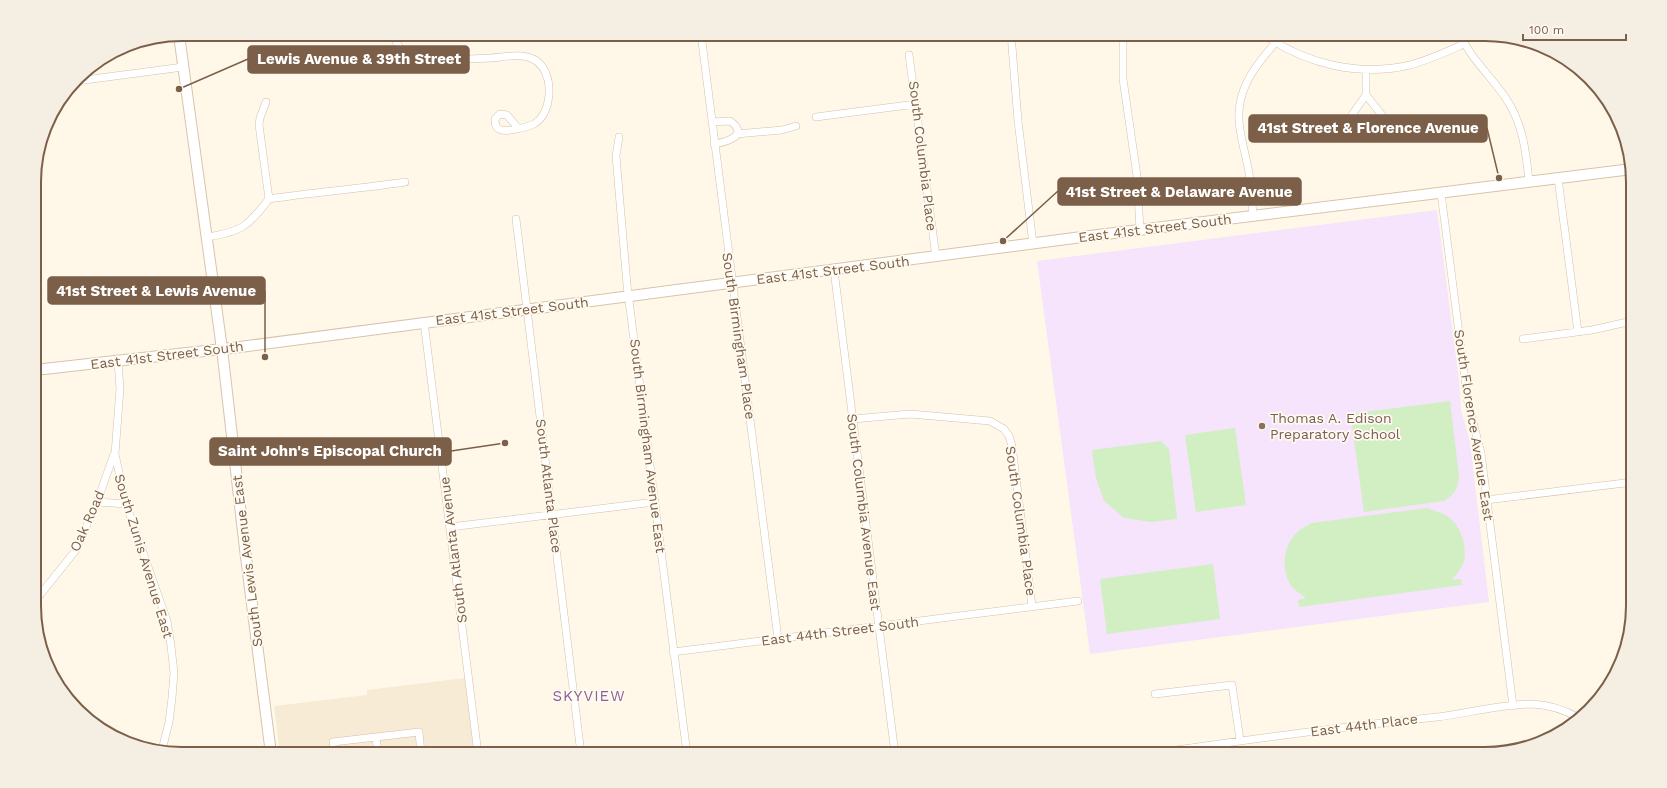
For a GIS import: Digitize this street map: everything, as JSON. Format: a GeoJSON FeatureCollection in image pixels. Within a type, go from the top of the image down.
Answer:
{"type":"FeatureCollection","features":[{"type":"Feature","properties":{"kind":"main road","name":"South Lewis Avenue East"},"geometry":{"type":"LineString","coordinates":[[180,41],[222,349],[269,747]]}},
{"type":"Feature","properties":{"kind":"main road","name":"East 41st Street South"},"geometry":{"type":"LineString","coordinates":[[41,369],[222,349],[1140,230],[1626,170]]}},
{"type":"Feature","properties":{"kind":"street"},"geometry":{"type":"LineString","coordinates":[[396,41],[403,51],[410,55],[423,58],[481,59],[522,55],[534,59],[542,66],[546,74],[549,87],[546,108],[541,118],[535,124],[518,128]]}},
{"type":"Feature","properties":{"kind":"street","name":"South Birmingham Place"},"geometry":{"type":"LineString","coordinates":[[701,41],[778,638]]}},
{"type":"Feature","properties":{"kind":"street"},"geometry":{"type":"LineString","coordinates":[[1012,41],[1018,121],[1033,244]]}},
{"type":"Feature","properties":{"kind":"street"},"geometry":{"type":"LineString","coordinates":[[1123,41],[1123,79],[1137,176],[1140,230]]}},
{"type":"Feature","properties":{"kind":"street"},"geometry":{"type":"LineString","coordinates":[[1272,41],[1302,56],[1320,62],[1339,67],[1366,70],[1410,65],[1464,44]]}},
{"type":"Feature","properties":{"kind":"street"},"geometry":{"type":"LineString","coordinates":[[1463,41],[1473,58],[1504,96],[1513,111],[1522,134],[1530,182]]}},
{"type":"Feature","properties":{"kind":"street"},"geometry":{"type":"LineString","coordinates":[[1253,216],[1249,173],[1241,142],[1238,116],[1240,102],[1252,72],[1275,43]]}},
{"type":"Feature","properties":{"kind":"street","name":"South Columbia Place"},"geometry":{"type":"LineString","coordinates":[[909,55],[936,257]]}},
{"type":"Feature","properties":{"kind":"street"},"geometry":{"type":"LineString","coordinates":[[84,80],[183,67]]}},
{"type":"Feature","properties":{"kind":"street"},"geometry":{"type":"LineString","coordinates":[[1366,70],[1366,95],[1349,119],[1350,129],[1353,132],[1374,132],[1382,125],[1382,115],[1366,95]]}},
{"type":"Feature","properties":{"kind":"street"},"geometry":{"type":"LineString","coordinates":[[266,102],[259,125],[269,199]]}},
{"type":"Feature","properties":{"kind":"street"},"geometry":{"type":"LineString","coordinates":[[816,117],[916,104]]}},
{"type":"Feature","properties":{"kind":"street"},"geometry":{"type":"LineString","coordinates":[[712,122],[730,121],[736,127],[737,134]]}},
{"type":"Feature","properties":{"kind":"street"},"geometry":{"type":"LineString","coordinates":[[714,144],[732,140],[737,134],[782,130],[796,126]]}},
{"type":"Feature","properties":{"kind":"street","name":"South Birmingham Avenue East"},"geometry":{"type":"LineString","coordinates":[[619,137],[616,156],[629,296],[686,747]]}},
{"type":"Feature","properties":{"kind":"street"},"geometry":{"type":"LineString","coordinates":[[1558,178],[1578,332]]}},
{"type":"Feature","properties":{"kind":"street"},"geometry":{"type":"LineString","coordinates":[[207,237],[231,233],[238,230],[251,221],[269,199],[319,191],[381,186],[405,182]]}},
{"type":"Feature","properties":{"kind":"street","name":"South Florence Avenue East"},"geometry":{"type":"LineString","coordinates":[[1441,193],[1468,403],[1481,452],[1513,706]]}},
{"type":"Feature","properties":{"kind":"street","name":"South Atlanta Place"},"geometry":{"type":"LineString","coordinates":[[516,219],[580,747]]}},
{"type":"Feature","properties":{"kind":"street","name":"South Columbia Avenue East"},"geometry":{"type":"LineString","coordinates":[[834,270],[894,747]]}},
{"type":"Feature","properties":{"kind":"street","name":"South Atlanta Avenue"},"geometry":{"type":"LineString","coordinates":[[424,322],[477,747]]}},
{"type":"Feature","properties":{"kind":"street"},"geometry":{"type":"LineString","coordinates":[[1523,339],[1578,332],[1626,322]]}},
{"type":"Feature","properties":{"kind":"street","name":"South Zunis Avenue East"},"geometry":{"type":"LineString","coordinates":[[118,361],[120,389],[114,454],[126,504],[167,621],[172,646],[174,673],[172,698],[169,722],[163,746]]}},
{"type":"Feature","properties":{"kind":"street","name":"South Columbia Place"},"geometry":{"type":"LineString","coordinates":[[853,419],[910,414],[990,421],[1004,429],[1009,436],[1012,446],[1032,606]]}},
{"type":"Feature","properties":{"kind":"street","name":"Oak Road"},"geometry":{"type":"LineString","coordinates":[[41,594],[76,550],[97,502],[114,454]]}},
{"type":"Feature","properties":{"kind":"street"},"geometry":{"type":"LineString","coordinates":[[1486,500],[1626,483]]}},
{"type":"Feature","properties":{"kind":"street"},"geometry":{"type":"LineString","coordinates":[[97,502],[126,504]]}},
{"type":"Feature","properties":{"kind":"street"},"geometry":{"type":"LineString","coordinates":[[450,527],[655,502]]}},
{"type":"Feature","properties":{"kind":"street","name":"East 44th Street South"},"geometry":{"type":"LineString","coordinates":[[674,652],[1078,601]]}},
{"type":"Feature","properties":{"kind":"street"},"geometry":{"type":"LineString","coordinates":[[1155,694],[1232,686],[1240,740]]}},
{"type":"Feature","properties":{"kind":"street","name":"East 44th Place"},"geometry":{"type":"LineString","coordinates":[[1194,747],[1535,704],[1562,710],[1574,716]]}},
{"type":"Feature","properties":{"kind":"street"},"geometry":{"type":"LineString","coordinates":[[334,747],[333,742],[419,732],[421,747]]}},
{"type":"Feature","properties":{"kind":"street"},"geometry":{"type":"LineString","coordinates":[[376,737],[377,747]]}},
{"type":"Feature","properties":{"kind":"shaded area","name":"Thomas A. Edison Preparatory School"},"geometry":{"type":"Polygon","coordinates":[[[1437,210],[1459,380],[1461,410],[1470,442],[1489,602],[1090,654],[1037,261],[1437,210]]]}},
{"type":"Feature","properties":{"kind":"shaded area"},"geometry":{"type":"Polygon","coordinates":[[[465,678],[473,747],[279,747],[274,706],[367,695],[367,690],[465,678]]]}},
{"type":"Feature","properties":{"kind":"green space"},"geometry":{"type":"Polygon","coordinates":[[[1450,401],[1459,476],[1457,488],[1451,496],[1444,501],[1364,512],[1351,418],[1357,413],[1450,401]]]}},
{"type":"Feature","properties":{"kind":"green space"},"geometry":{"type":"Polygon","coordinates":[[[1235,428],[1246,505],[1196,512],[1185,435],[1235,428]]]}},
{"type":"Feature","properties":{"kind":"green space"},"geometry":{"type":"Polygon","coordinates":[[[1161,441],[1169,449],[1177,519],[1151,522],[1124,518],[1104,501],[1096,478],[1092,450],[1161,441]]]}},
{"type":"Feature","properties":{"kind":"green space"},"geometry":{"type":"Polygon","coordinates":[[[1427,508],[1442,513],[1450,518],[1461,533],[1465,552],[1463,564],[1452,580],[1461,579],[1462,585],[1299,607],[1298,600],[1306,598],[1293,588],[1289,581],[1286,573],[1285,557],[1290,541],[1301,529],[1312,523],[1427,508]]]}},
{"type":"Feature","properties":{"kind":"green space"},"geometry":{"type":"Polygon","coordinates":[[[1213,564],[1220,619],[1107,634],[1100,579],[1213,564]]]}},
{"type":"Feature","properties":{"kind":"place","name":"Lewis Avenue & 39th Street"},"geometry":{"type":"Point","coordinates":[179,89]}},
{"type":"Feature","properties":{"kind":"place","name":"41st Street & Florence Avenue"},"geometry":{"type":"Point","coordinates":[1499,178]}},
{"type":"Feature","properties":{"kind":"place","name":"41st Street & Delaware Avenue"},"geometry":{"type":"Point","coordinates":[1003,241]}},
{"type":"Feature","properties":{"kind":"place","name":"41st Street & Lewis Avenue"},"geometry":{"type":"Point","coordinates":[265,357]}},
{"type":"Feature","properties":{"kind":"place","name":"Thomas A. Edison Preparatory School"},"geometry":{"type":"Point","coordinates":[1262,426]}},
{"type":"Feature","properties":{"kind":"place","name":"Saint John's Episcopal Church"},"geometry":{"type":"Point","coordinates":[505,443]}},
{"type":"Feature","properties":{"kind":"district","name":"SKYVIEW"},"geometry":{"type":"Point","coordinates":[589,696]}}]}
